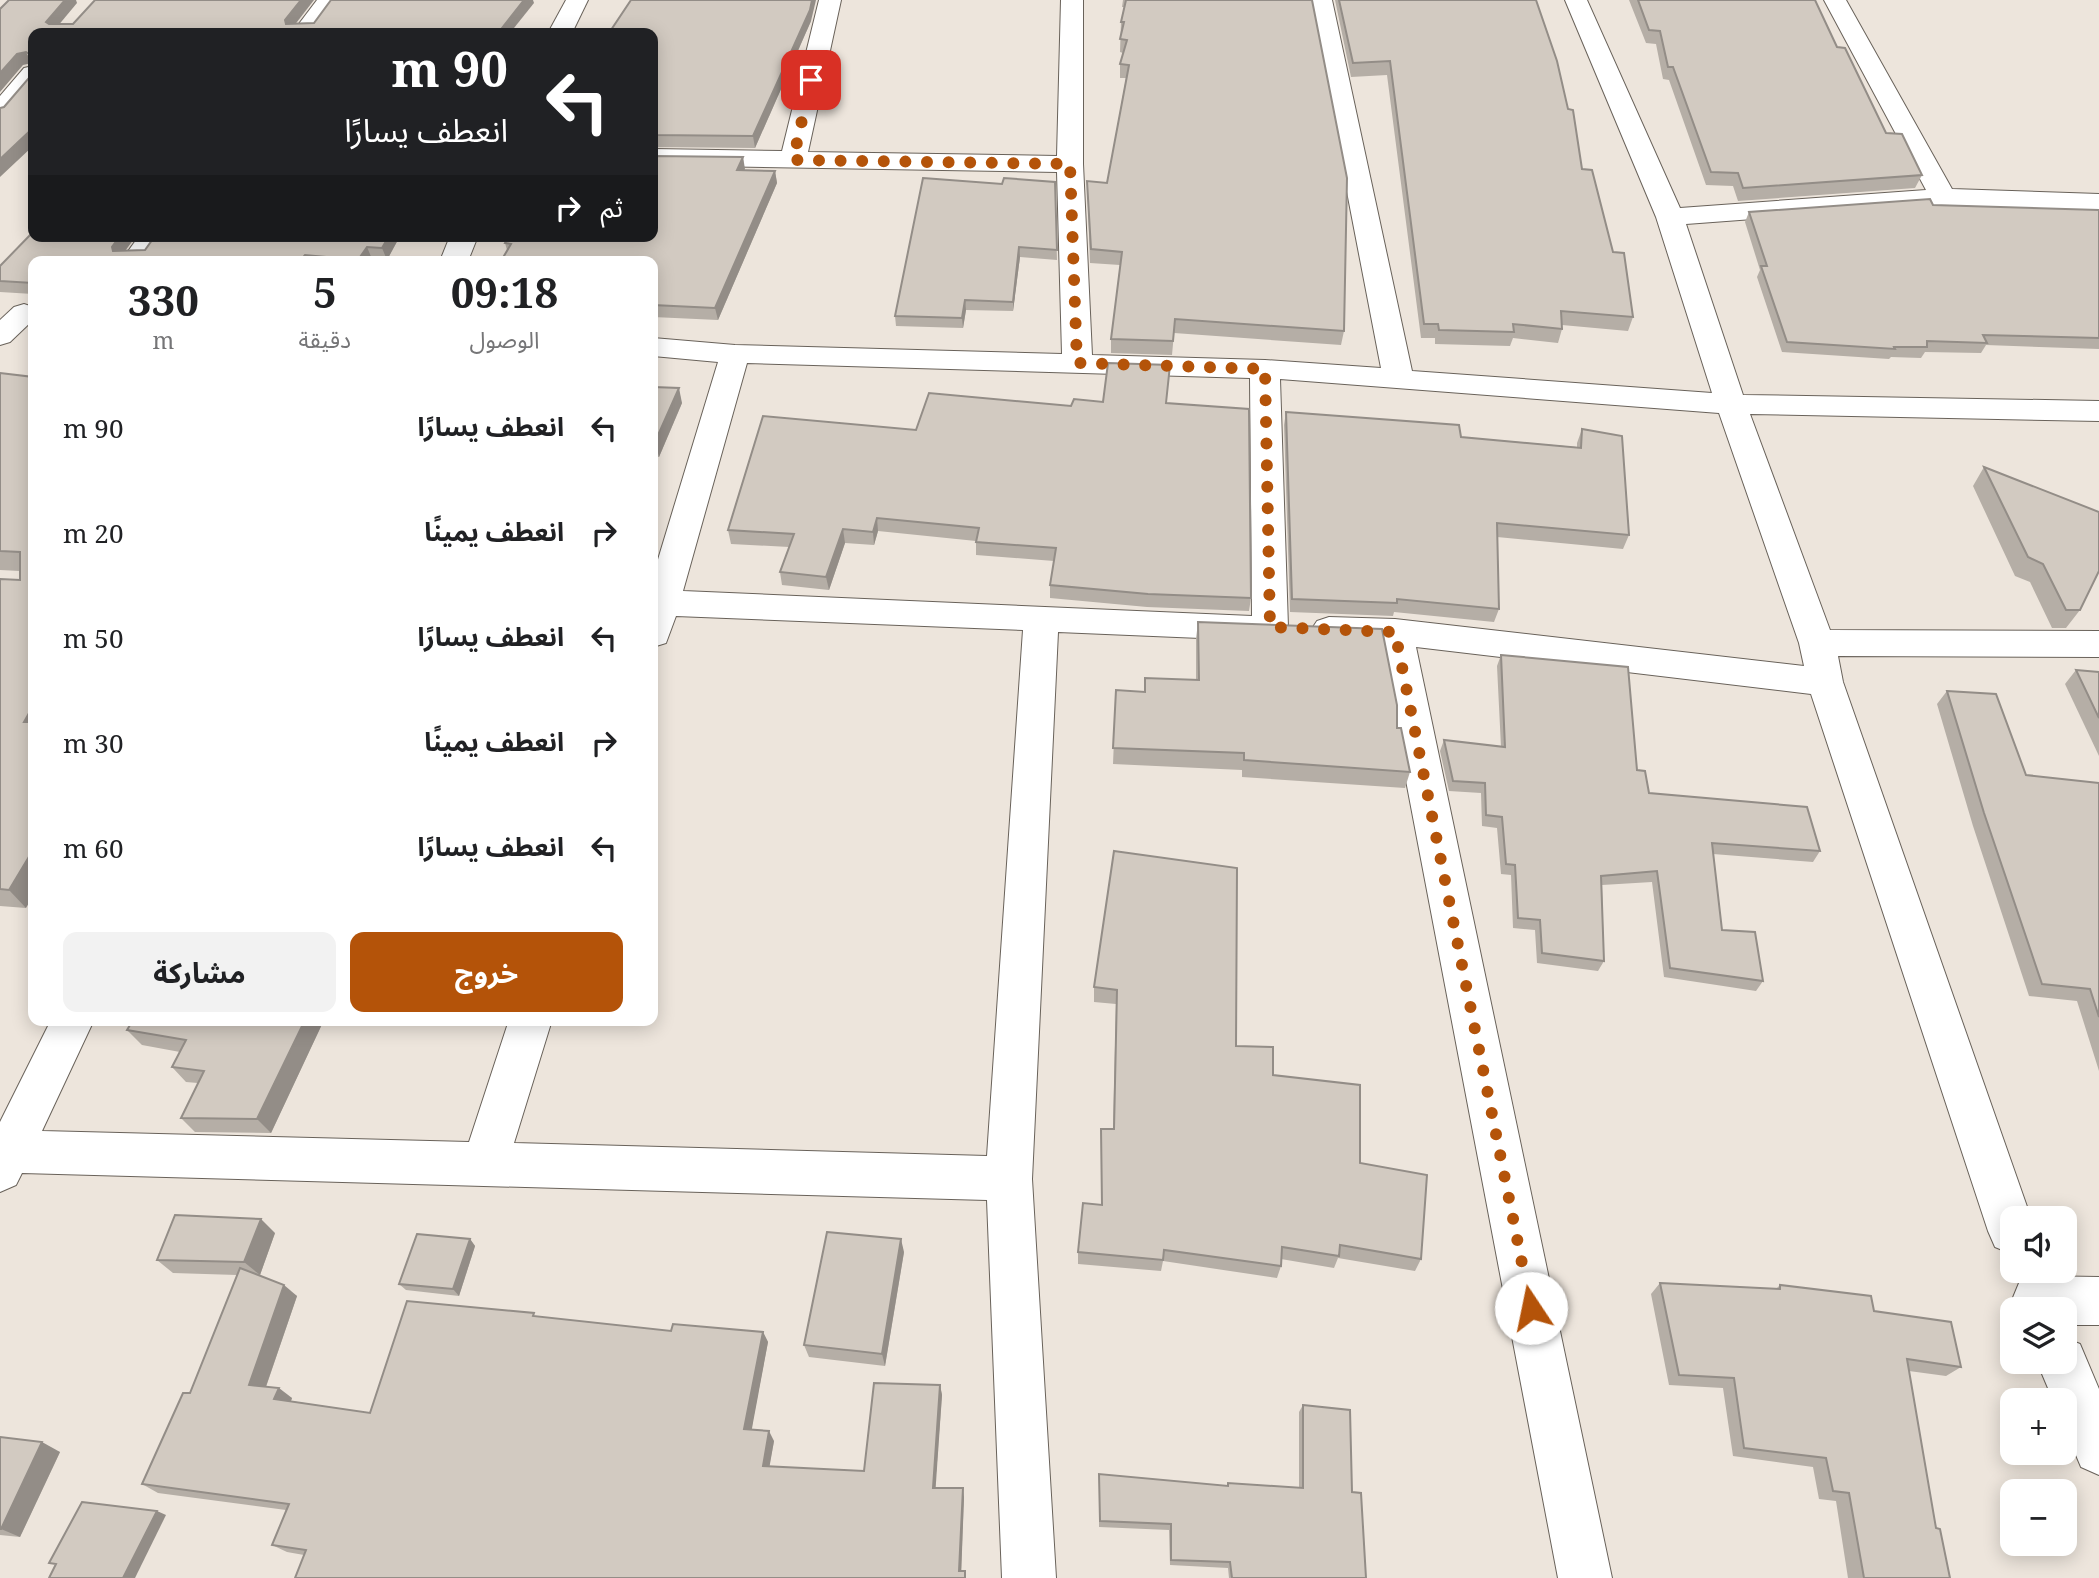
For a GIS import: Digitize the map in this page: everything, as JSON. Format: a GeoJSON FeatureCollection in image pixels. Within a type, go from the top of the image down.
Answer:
{"type":"FeatureCollection","features":[{"type":"Feature","properties":{"kind":"street"},"geometry":{"type":"LineString","coordinates":[[308,28],[329,0]]}},
{"type":"Feature","properties":{"kind":"street"},"geometry":{"type":"LineString","coordinates":[[563,28],[577,0]]}},
{"type":"Feature","properties":{"kind":"street"},"geometry":{"type":"LineString","coordinates":[[793,160],[830,0]]}},
{"type":"Feature","properties":{"kind":"street"},"geometry":{"type":"LineString","coordinates":[[1072,0],[1070,164],[1077,363]]}},
{"type":"Feature","properties":{"kind":"street"},"geometry":{"type":"LineString","coordinates":[[1321,0],[1398,378]]}},
{"type":"Feature","properties":{"kind":"street"},"geometry":{"type":"LineString","coordinates":[[1576,0],[1670,217],[1731,404],[1817,643],[1825,682],[2003,1206]]}},
{"type":"Feature","properties":{"kind":"street"},"geometry":{"type":"LineString","coordinates":[[1835,0],[1943,197]]}},
{"type":"Feature","properties":{"kind":"street"},"geometry":{"type":"LineString","coordinates":[[0,112],[28,79]]}},
{"type":"Feature","properties":{"kind":"street"},"geometry":{"type":"LineString","coordinates":[[658,157],[1070,164]]}},
{"type":"Feature","properties":{"kind":"street"},"geometry":{"type":"LineString","coordinates":[[1670,217],[1943,197],[2099,202]]}},
{"type":"Feature","properties":{"kind":"street"},"geometry":{"type":"LineString","coordinates":[[0,336],[19,313]]}},
{"type":"Feature","properties":{"kind":"street"},"geometry":{"type":"LineString","coordinates":[[658,347],[734,354],[1265,369],[1731,404],[2099,411]]}},
{"type":"Feature","properties":{"kind":"street"},"geometry":{"type":"LineString","coordinates":[[734,354],[658,618],[1041,618],[1395,632],[1825,682]]}},
{"type":"Feature","properties":{"kind":"street"},"geometry":{"type":"LineString","coordinates":[[1265,369],[1270,627]]}},
{"type":"Feature","properties":{"kind":"street"},"geometry":{"type":"LineString","coordinates":[[1029,1578],[1009,1179],[1041,618]]}},
{"type":"Feature","properties":{"kind":"street"},"geometry":{"type":"LineString","coordinates":[[1395,632],[1585,1578]]}},
{"type":"Feature","properties":{"kind":"street"},"geometry":{"type":"LineString","coordinates":[[1817,643],[2099,644]]}},
{"type":"Feature","properties":{"kind":"street"},"geometry":{"type":"LineString","coordinates":[[70,1026],[4,1161],[485,1164],[1009,1179]]}},
{"type":"Feature","properties":{"kind":"street"},"geometry":{"type":"LineString","coordinates":[[485,1164],[529,1026]]}},
{"type":"Feature","properties":{"kind":"street"},"geometry":{"type":"LineString","coordinates":[[2034,1293],[2099,1301]]}},
{"type":"Feature","properties":{"kind":"street"},"geometry":{"type":"LineString","coordinates":[[2067,1374],[2099,1449]]}},
{"type":"Feature","properties":{"kind":"building"},"geometry":{"type":"Polygon","coordinates":[[[9,0],[65,0],[46,22],[73,24],[95,0],[301,0],[285,20],[286,24],[314,23],[331,0],[524,0],[502,28],[28,28],[28,53],[17,54],[0,73],[0,9],[9,0]]]}},
{"type":"Feature","properties":{"kind":"building"},"geometry":{"type":"Polygon","coordinates":[[[631,0],[812,0],[810,10],[753,136],[658,135],[658,28],[612,28],[631,0]]]}},
{"type":"Feature","properties":{"kind":"building"},"geometry":{"type":"Polygon","coordinates":[[[1126,0],[1312,0],[1347,178],[1344,331],[1175,319],[1173,341],[1111,339],[1122,252],[1091,249],[1087,181],[1107,183],[1129,65],[1120,64],[1127,40],[1120,39],[1126,0]]]}},
{"type":"Feature","properties":{"kind":"building"},"geometry":{"type":"Polygon","coordinates":[[[1339,0],[1536,0],[1557,61],[1568,109],[1573,110],[1582,169],[1592,170],[1613,252],[1624,253],[1633,317],[1561,311],[1562,329],[1513,324],[1514,332],[1439,330],[1438,324],[1424,324],[1390,61],[1353,63],[1339,0]]]}},
{"type":"Feature","properties":{"kind":"building"},"geometry":{"type":"Polygon","coordinates":[[[1638,0],[1815,0],[1837,47],[1845,48],[1886,133],[1902,134],[1922,175],[1743,188],[1738,173],[1711,172],[1673,67],[1668,67],[1660,31],[1649,30],[1638,0]]]}},
{"type":"Feature","properties":{"kind":"building"},"geometry":{"type":"Polygon","coordinates":[[[28,79],[28,133],[0,159],[0,108],[4,107],[28,79]]]}},
{"type":"Feature","properties":{"kind":"building"},"geometry":{"type":"Polygon","coordinates":[[[658,156],[743,157],[737,170],[775,171],[715,308],[658,305],[658,256],[504,256],[511,244],[505,243],[658,242],[658,156]]]}},
{"type":"Feature","properties":{"kind":"building"},"geometry":{"type":"Polygon","coordinates":[[[923,178],[1002,184],[1004,178],[1055,182],[1057,250],[1019,247],[1013,302],[965,300],[962,318],[895,316],[923,178]]]}},
{"type":"Feature","properties":{"kind":"building"},"geometry":{"type":"Polygon","coordinates":[[[1930,199],[1933,205],[2099,210],[2099,338],[1983,335],[1987,343],[1927,341],[1927,347],[1894,347],[1895,349],[1787,342],[1761,266],[1767,266],[1749,212],[1930,199]]]}},
{"type":"Feature","properties":{"kind":"building"},"geometry":{"type":"Polygon","coordinates":[[[28,237],[28,242],[116,242],[113,251],[145,250],[151,242],[386,242],[382,248],[367,247],[361,256],[28,256],[28,283],[0,281],[0,266],[28,237]]]}},
{"type":"Feature","properties":{"kind":"building"},"geometry":{"type":"Polygon","coordinates":[[[1108,363],[1170,365],[1166,403],[1249,409],[1251,598],[1148,594],[1050,585],[1056,548],[976,542],[979,528],[877,518],[873,532],[843,529],[826,577],[780,572],[794,534],[728,530],[763,416],[916,430],[929,393],[1071,406],[1074,399],[1103,402],[1108,363]]]}},
{"type":"Feature","properties":{"kind":"building"},"geometry":{"type":"Polygon","coordinates":[[[0,373],[28,376],[28,715],[24,722],[28,722],[28,858],[9,890],[0,889],[0,579],[20,580],[20,552],[0,551],[0,373]]]}},
{"type":"Feature","properties":{"kind":"building"},"geometry":{"type":"Polygon","coordinates":[[[658,387],[679,388],[658,435],[658,387]]]}},
{"type":"Feature","properties":{"kind":"building"},"geometry":{"type":"Polygon","coordinates":[[[1286,412],[1459,425],[1461,437],[1581,448],[1582,429],[1622,436],[1629,535],[1497,523],[1499,609],[1397,599],[1397,603],[1292,599],[1286,412]]]}},
{"type":"Feature","properties":{"kind":"building"},"geometry":{"type":"Polygon","coordinates":[[[1984,467],[2099,512],[2099,571],[2080,610],[2066,610],[2043,564],[2028,557],[1984,467]]]}},
{"type":"Feature","properties":{"kind":"building"},"geometry":{"type":"Polygon","coordinates":[[[1198,622],[1382,629],[1397,705],[1397,728],[1401,728],[1410,772],[1244,760],[1244,753],[1113,748],[1116,690],[1145,692],[1145,678],[1199,680],[1198,622]]]}},
{"type":"Feature","properties":{"kind":"building"},"geometry":{"type":"Polygon","coordinates":[[[1501,655],[1628,667],[1637,770],[1645,771],[1649,793],[1807,807],[1820,851],[1712,843],[1722,930],[1755,932],[1763,981],[1670,968],[1657,871],[1601,876],[1604,961],[1542,953],[1540,920],[1518,918],[1515,865],[1506,864],[1502,817],[1486,815],[1485,783],[1453,781],[1444,740],[1505,747],[1501,655]]]}},
{"type":"Feature","properties":{"kind":"building"},"geometry":{"type":"Polygon","coordinates":[[[2076,670],[2099,672],[2099,718],[2076,670]]]}},
{"type":"Feature","properties":{"kind":"building"},"geometry":{"type":"Polygon","coordinates":[[[1947,691],[1996,694],[2026,775],[2099,783],[2099,1017],[2090,989],[2042,984],[1984,813],[1947,691]]]}},
{"type":"Feature","properties":{"kind":"building"},"geometry":{"type":"Polygon","coordinates":[[[1114,851],[1237,868],[1236,1046],[1273,1047],[1273,1075],[1360,1085],[1360,1163],[1427,1175],[1421,1259],[1340,1245],[1339,1256],[1282,1247],[1281,1266],[1164,1250],[1163,1260],[1078,1252],[1083,1203],[1102,1205],[1101,1129],[1114,1129],[1117,990],[1094,987],[1114,851]]]}},
{"type":"Feature","properties":{"kind":"building"},"geometry":{"type":"Polygon","coordinates":[[[129,1026],[302,1026],[257,1119],[181,1118],[204,1071],[172,1067],[186,1040],[127,1030],[129,1026]]]}},
{"type":"Feature","properties":{"kind":"building"},"geometry":{"type":"Polygon","coordinates":[[[175,1215],[261,1219],[244,1262],[157,1260],[175,1215]]]}},
{"type":"Feature","properties":{"kind":"building"},"geometry":{"type":"Polygon","coordinates":[[[827,1232],[901,1239],[882,1354],[804,1345],[827,1232]]]}},
{"type":"Feature","properties":{"kind":"building"},"geometry":{"type":"Polygon","coordinates":[[[417,1234],[470,1239],[453,1289],[399,1284],[417,1234]]]}},
{"type":"Feature","properties":{"kind":"building"},"geometry":{"type":"Polygon","coordinates":[[[240,1268],[284,1285],[249,1385],[279,1388],[274,1399],[370,1413],[407,1301],[534,1313],[533,1316],[671,1331],[673,1324],[763,1332],[744,1429],[769,1431],[763,1466],[864,1471],[874,1383],[940,1385],[933,1488],[963,1488],[959,1571],[965,1571],[965,1578],[295,1578],[306,1550],[272,1545],[289,1504],[142,1484],[183,1393],[190,1393],[240,1268]]]}},
{"type":"Feature","properties":{"kind":"building"},"geometry":{"type":"Polygon","coordinates":[[[1660,1283],[1780,1289],[1780,1285],[1871,1296],[1874,1311],[1951,1322],[1961,1367],[1907,1359],[1936,1528],[1940,1529],[1950,1578],[1864,1578],[1849,1493],[1833,1491],[1826,1458],[1744,1448],[1734,1378],[1679,1375],[1660,1283]]]}},
{"type":"Feature","properties":{"kind":"building"},"geometry":{"type":"Polygon","coordinates":[[[1303,1405],[1350,1410],[1352,1492],[1361,1493],[1366,1578],[1232,1578],[1230,1562],[1171,1560],[1171,1524],[1100,1521],[1099,1474],[1228,1486],[1228,1483],[1303,1488],[1303,1405]]]}},
{"type":"Feature","properties":{"kind":"building"},"geometry":{"type":"Polygon","coordinates":[[[0,1437],[42,1442],[1,1529],[0,1529],[0,1437]]]}},
{"type":"Feature","properties":{"kind":"building"},"geometry":{"type":"Polygon","coordinates":[[[82,1502],[157,1511],[123,1578],[49,1578],[56,1564],[49,1563],[82,1502]]]}},
{"type":"Feature","properties":{"kind":"route"},"geometry":{"type":"LineString","coordinates":[[811,80],[793,160],[1070,164],[1077,363],[1265,369],[1270,627],[1395,632],[1531,1308]]}}]}
